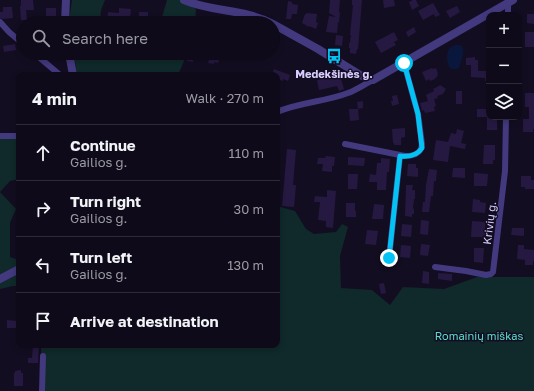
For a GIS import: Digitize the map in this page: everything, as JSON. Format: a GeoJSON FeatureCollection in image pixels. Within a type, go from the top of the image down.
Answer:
{"type":"FeatureCollection","features":[{"type":"Feature","properties":{"kind":"street"},"geometry":{"type":"LineString","coordinates":[[65,16],[66,0]]}},
{"type":"Feature","properties":{"kind":"street"},"geometry":{"type":"LineString","coordinates":[[184,0],[202,6],[252,16]]}},
{"type":"Feature","properties":{"kind":"street"},"geometry":{"type":"LineString","coordinates":[[509,12],[511,2]]}},
{"type":"Feature","properties":{"kind":"street"},"geometry":{"type":"LineString","coordinates":[[280,110],[298,104],[332,98],[348,93],[511,2]]}},
{"type":"Feature","properties":{"kind":"street"},"geometry":{"type":"LineString","coordinates":[[0,22],[16,38]]}},
{"type":"Feature","properties":{"kind":"street"},"geometry":{"type":"LineString","coordinates":[[280,28],[318,49],[360,75],[373,80]]}},
{"type":"Feature","properties":{"kind":"street"},"geometry":{"type":"LineString","coordinates":[[42,60],[56,72]]}},
{"type":"Feature","properties":{"kind":"street"},"geometry":{"type":"LineString","coordinates":[[70,60],[72,72]]}},
{"type":"Feature","properties":{"kind":"street"},"geometry":{"type":"LineString","coordinates":[[345,144],[400,156],[415,155],[419,153],[422,148],[422,144],[418,114],[404,63]]}},
{"type":"Feature","properties":{"kind":"street","name":"Krivių g."},"geometry":{"type":"LineString","coordinates":[[435,267],[486,275],[493,272],[505,171],[506,120]]}},
{"type":"Feature","properties":{"kind":"street"},"geometry":{"type":"LineString","coordinates":[[0,136],[16,136]]}},
{"type":"Feature","properties":{"kind":"street"},"geometry":{"type":"LineString","coordinates":[[389,258],[400,156]]}},
{"type":"Feature","properties":{"kind":"street"},"geometry":{"type":"LineString","coordinates":[[0,279],[16,271]]}},
{"type":"Feature","properties":{"kind":"street"},"geometry":{"type":"LineString","coordinates":[[42,391],[43,356]]}},
{"type":"Feature","properties":{"kind":"green space"},"geometry":{"type":"Polygon","coordinates":[[[72,0],[105,0],[101,16],[70,16],[72,0]]]}},
{"type":"Feature","properties":{"kind":"green space"},"geometry":{"type":"Polygon","coordinates":[[[167,0],[181,0],[196,9],[196,16],[162,16],[167,0]]]}},
{"type":"Feature","properties":{"kind":"green space"},"geometry":{"type":"Polygon","coordinates":[[[75,60],[184,60],[179,72],[77,72],[75,60]]]}},
{"type":"Feature","properties":{"kind":"green space"},"geometry":{"type":"Polygon","coordinates":[[[0,138],[16,138],[16,180],[10,181],[0,192],[0,138]]]}},
{"type":"Feature","properties":{"kind":"green space"},"geometry":{"type":"Polygon","coordinates":[[[0,192],[16,209],[10,223],[10,257],[16,259],[16,268],[0,276],[0,192]]]}},
{"type":"Feature","properties":{"kind":"green space","name":"Romainių miškas"},"geometry":{"type":"Polygon","coordinates":[[[280,207],[295,211],[306,229],[314,234],[336,232],[342,224],[348,227],[340,256],[341,288],[372,290],[390,305],[403,287],[444,289],[477,277],[534,277],[534,391],[42,391],[41,348],[280,348],[280,207]]]}},
{"type":"Feature","properties":{"kind":"green space"},"geometry":{"type":"Polygon","coordinates":[[[16,274],[16,286],[0,289],[0,282],[16,274]]]}},
{"type":"Feature","properties":{"kind":"water"},"geometry":{"type":"Polygon","coordinates":[[[453,46],[462,46],[463,49],[459,68],[451,69],[447,59],[448,51],[453,46]]]}},
{"type":"Feature","properties":{"kind":"building"},"geometry":{"type":"Polygon","coordinates":[[[21,0],[33,0],[34,10],[26,10],[27,16],[21,16],[21,0]]]}},
{"type":"Feature","properties":{"kind":"building"},"geometry":{"type":"Polygon","coordinates":[[[330,0],[340,0],[337,33],[326,32],[329,16],[336,17],[329,13],[330,0]]]}},
{"type":"Feature","properties":{"kind":"building"},"geometry":{"type":"Polygon","coordinates":[[[352,0],[362,0],[358,49],[356,54],[350,53],[349,48],[353,5],[352,0]]]}},
{"type":"Feature","properties":{"kind":"building"},"geometry":{"type":"Polygon","coordinates":[[[383,0],[394,0],[395,6],[384,8],[383,0]]]}},
{"type":"Feature","properties":{"kind":"building"},"geometry":{"type":"Polygon","coordinates":[[[416,0],[419,6],[412,10],[409,2],[416,0]]]}},
{"type":"Feature","properties":{"kind":"building"},"geometry":{"type":"Polygon","coordinates":[[[288,1],[292,2],[292,4],[298,5],[297,14],[292,14],[291,19],[286,19],[288,1]]]}},
{"type":"Feature","properties":{"kind":"building"},"geometry":{"type":"Polygon","coordinates":[[[433,3],[440,15],[435,17],[434,14],[423,20],[418,11],[433,3]]]}},
{"type":"Feature","properties":{"kind":"building"},"geometry":{"type":"Polygon","coordinates":[[[457,6],[460,12],[450,18],[446,11],[457,6]]]}},
{"type":"Feature","properties":{"kind":"building"},"geometry":{"type":"Polygon","coordinates":[[[3,7],[12,7],[13,18],[0,18],[0,12],[3,12],[3,7]]]}},
{"type":"Feature","properties":{"kind":"building"},"geometry":{"type":"Polygon","coordinates":[[[46,8],[56,8],[56,16],[46,16],[46,8]]]}},
{"type":"Feature","properties":{"kind":"building"},"geometry":{"type":"Polygon","coordinates":[[[119,8],[131,9],[130,16],[108,16],[108,12],[119,13],[119,8]]]}},
{"type":"Feature","properties":{"kind":"building"},"geometry":{"type":"Polygon","coordinates":[[[139,12],[148,12],[148,16],[139,16],[139,12]]]}},
{"type":"Feature","properties":{"kind":"building"},"geometry":{"type":"Polygon","coordinates":[[[305,14],[317,14],[316,22],[318,23],[316,29],[302,23],[305,14]]]}},
{"type":"Feature","properties":{"kind":"building"},"geometry":{"type":"Polygon","coordinates":[[[527,14],[534,14],[534,24],[527,23],[527,14]]]}},
{"type":"Feature","properties":{"kind":"building"},"geometry":{"type":"Polygon","coordinates":[[[414,27],[416,32],[408,37],[406,32],[414,27]]]}},
{"type":"Feature","properties":{"kind":"building"},"geometry":{"type":"Polygon","coordinates":[[[394,32],[398,40],[394,42],[396,45],[381,53],[375,42],[394,32]]]}},
{"type":"Feature","properties":{"kind":"building"},"geometry":{"type":"Polygon","coordinates":[[[525,32],[534,32],[534,47],[525,47],[525,32]]]}},
{"type":"Feature","properties":{"kind":"building"},"geometry":{"type":"Polygon","coordinates":[[[336,35],[343,36],[342,46],[335,45],[336,35]]]}},
{"type":"Feature","properties":{"kind":"building"},"geometry":{"type":"Polygon","coordinates":[[[15,44],[16,50],[4,52],[3,46],[15,44]]]}},
{"type":"Feature","properties":{"kind":"building"},"geometry":{"type":"Polygon","coordinates":[[[475,57],[475,60],[478,60],[478,71],[486,71],[486,81],[485,78],[471,77],[471,65],[466,65],[466,58],[475,57]]]}},
{"type":"Feature","properties":{"kind":"building"},"geometry":{"type":"Polygon","coordinates":[[[209,60],[219,60],[218,63],[208,63],[209,60]]]}},
{"type":"Feature","properties":{"kind":"building"},"geometry":{"type":"Polygon","coordinates":[[[436,68],[438,76],[435,79],[430,81],[429,79],[426,81],[422,72],[436,68]]]}},
{"type":"Feature","properties":{"kind":"building"},"geometry":{"type":"Polygon","coordinates":[[[274,69],[290,75],[288,81],[283,79],[283,81],[280,80],[280,72],[273,72],[274,69]]]}},
{"type":"Feature","properties":{"kind":"building"},"geometry":{"type":"Polygon","coordinates":[[[339,72],[344,89],[339,91],[337,86],[319,90],[317,80],[334,76],[334,73],[339,72]]]}},
{"type":"Feature","properties":{"kind":"building"},"geometry":{"type":"Polygon","coordinates":[[[440,85],[446,89],[443,94],[434,99],[436,106],[434,107],[435,111],[425,113],[424,110],[422,111],[420,103],[428,101],[426,95],[434,91],[433,89],[440,85]]]}},
{"type":"Feature","properties":{"kind":"building"},"geometry":{"type":"Polygon","coordinates":[[[456,91],[462,91],[462,104],[456,104],[456,91]]]}},
{"type":"Feature","properties":{"kind":"building"},"geometry":{"type":"Polygon","coordinates":[[[525,93],[534,93],[533,132],[523,132],[523,119],[529,119],[529,107],[525,107],[525,93]]]}},
{"type":"Feature","properties":{"kind":"building"},"geometry":{"type":"Polygon","coordinates":[[[397,95],[399,104],[392,106],[392,96],[397,95]]]}},
{"type":"Feature","properties":{"kind":"building"},"geometry":{"type":"Polygon","coordinates":[[[363,101],[363,108],[358,109],[357,102],[363,101]]]}},
{"type":"Feature","properties":{"kind":"building"},"geometry":{"type":"Polygon","coordinates":[[[349,109],[358,109],[359,120],[350,121],[349,109]]]}},
{"type":"Feature","properties":{"kind":"building"},"geometry":{"type":"Polygon","coordinates":[[[477,109],[486,109],[486,117],[477,117],[477,109]]]}},
{"type":"Feature","properties":{"kind":"building"},"geometry":{"type":"Polygon","coordinates":[[[487,120],[497,120],[497,130],[487,130],[487,120]]]}},
{"type":"Feature","properties":{"kind":"building"},"geometry":{"type":"Polygon","coordinates":[[[405,128],[405,137],[401,138],[401,145],[394,145],[392,129],[405,128]]]}},
{"type":"Feature","properties":{"kind":"building"},"geometry":{"type":"Polygon","coordinates":[[[457,129],[464,131],[461,143],[466,144],[465,149],[450,146],[448,162],[433,160],[436,140],[448,142],[451,133],[456,134],[457,129]]]}},
{"type":"Feature","properties":{"kind":"building"},"geometry":{"type":"Polygon","coordinates":[[[484,145],[495,145],[495,160],[493,160],[493,164],[483,164],[484,145]]]}},
{"type":"Feature","properties":{"kind":"building"},"geometry":{"type":"Polygon","coordinates":[[[287,149],[296,150],[293,185],[296,185],[294,207],[282,206],[287,149]]]}},
{"type":"Feature","properties":{"kind":"building"},"geometry":{"type":"Polygon","coordinates":[[[326,156],[335,157],[332,172],[322,171],[323,164],[317,164],[318,158],[325,158],[326,156]]]}},
{"type":"Feature","properties":{"kind":"building"},"geometry":{"type":"Polygon","coordinates":[[[348,157],[365,158],[364,166],[348,165],[348,157]]]}},
{"type":"Feature","properties":{"kind":"building"},"geometry":{"type":"Polygon","coordinates":[[[381,158],[390,159],[389,172],[387,172],[386,190],[377,190],[377,182],[369,182],[370,174],[376,175],[377,163],[381,163],[381,158]]]}},
{"type":"Feature","properties":{"kind":"building"},"geometry":{"type":"Polygon","coordinates":[[[408,164],[416,164],[416,168],[418,168],[418,177],[407,176],[408,164]]]}},
{"type":"Feature","properties":{"kind":"building"},"geometry":{"type":"Polygon","coordinates":[[[453,168],[465,168],[465,178],[452,177],[453,168]]]}},
{"type":"Feature","properties":{"kind":"building"},"geometry":{"type":"Polygon","coordinates":[[[429,169],[437,170],[436,181],[434,181],[433,196],[431,196],[429,212],[422,212],[423,202],[425,202],[429,169]]]}},
{"type":"Feature","properties":{"kind":"building"},"geometry":{"type":"Polygon","coordinates":[[[474,173],[488,174],[487,186],[474,186],[474,173]]]}},
{"type":"Feature","properties":{"kind":"building"},"geometry":{"type":"Polygon","coordinates":[[[348,174],[358,174],[357,189],[348,189],[348,174]]]}},
{"type":"Feature","properties":{"kind":"building"},"geometry":{"type":"Polygon","coordinates":[[[521,176],[531,176],[531,180],[534,180],[534,189],[525,189],[525,187],[521,187],[521,176]]]}},
{"type":"Feature","properties":{"kind":"building"},"geometry":{"type":"Polygon","coordinates":[[[406,185],[413,185],[412,190],[415,190],[413,208],[414,214],[412,214],[412,217],[405,216],[406,185]]]}},
{"type":"Feature","properties":{"kind":"building"},"geometry":{"type":"Polygon","coordinates":[[[327,190],[336,191],[333,228],[326,227],[326,221],[318,220],[320,202],[314,202],[315,196],[327,197],[327,190]]]}},
{"type":"Feature","properties":{"kind":"building"},"geometry":{"type":"Polygon","coordinates":[[[473,199],[486,203],[485,213],[472,212],[473,199]]]}},
{"type":"Feature","properties":{"kind":"building"},"geometry":{"type":"Polygon","coordinates":[[[346,203],[355,203],[356,217],[346,217],[346,203]]]}},
{"type":"Feature","properties":{"kind":"building"},"geometry":{"type":"Polygon","coordinates":[[[374,204],[384,205],[383,219],[372,219],[374,204]]]}},
{"type":"Feature","properties":{"kind":"building"},"geometry":{"type":"Polygon","coordinates":[[[421,220],[429,221],[428,235],[420,234],[421,220]]]}},
{"type":"Feature","properties":{"kind":"building"},"geometry":{"type":"Polygon","coordinates":[[[472,221],[485,222],[485,237],[471,237],[472,221]]]}},
{"type":"Feature","properties":{"kind":"building"},"geometry":{"type":"Polygon","coordinates":[[[402,224],[412,225],[411,237],[401,236],[402,224]]]}},
{"type":"Feature","properties":{"kind":"building"},"geometry":{"type":"Polygon","coordinates":[[[512,228],[524,228],[524,236],[511,235],[512,228]]]}},
{"type":"Feature","properties":{"kind":"building"},"geometry":{"type":"Polygon","coordinates":[[[367,230],[378,231],[376,245],[365,244],[367,230]]]}},
{"type":"Feature","properties":{"kind":"building"},"geometry":{"type":"Polygon","coordinates":[[[421,244],[430,245],[428,256],[420,255],[421,244]]]}},
{"type":"Feature","properties":{"kind":"building"},"geometry":{"type":"Polygon","coordinates":[[[401,245],[411,246],[410,258],[400,257],[401,245]]]}},
{"type":"Feature","properties":{"kind":"building"},"geometry":{"type":"Polygon","coordinates":[[[518,245],[524,245],[524,249],[534,250],[533,265],[525,265],[525,260],[517,259],[518,245]]]}},
{"type":"Feature","properties":{"kind":"building"},"geometry":{"type":"Polygon","coordinates":[[[474,248],[484,248],[483,263],[474,262],[474,248]]]}},
{"type":"Feature","properties":{"kind":"building"},"geometry":{"type":"Polygon","coordinates":[[[423,271],[429,272],[429,284],[422,283],[423,271]]]}},
{"type":"Feature","properties":{"kind":"building"},"geometry":{"type":"Polygon","coordinates":[[[438,273],[452,274],[452,281],[438,279],[438,273]]]}},
{"type":"Feature","properties":{"kind":"building"},"geometry":{"type":"Polygon","coordinates":[[[384,283],[386,293],[381,294],[379,284],[384,283]]]}},
{"type":"Feature","properties":{"kind":"building"},"geometry":{"type":"Polygon","coordinates":[[[7,320],[16,321],[16,328],[7,328],[7,320]]]}},
{"type":"Feature","properties":{"kind":"building"},"geometry":{"type":"Polygon","coordinates":[[[33,348],[39,348],[38,363],[28,363],[28,358],[32,358],[33,348]]]}},
{"type":"Feature","properties":{"kind":"building"},"geometry":{"type":"Polygon","coordinates":[[[21,370],[21,373],[23,373],[23,386],[14,386],[14,373],[15,371],[21,370]]]}},
{"type":"Feature","properties":{"kind":"place","name":"Medekšinės g."},"geometry":{"type":"Point","coordinates":[334,56]}},
{"type":"Feature","properties":{"kind":"route"},"geometry":{"type":"LineString","coordinates":[[389,258],[400,156],[415,155],[419,153],[422,148],[418,114],[404,63]]}}]}
